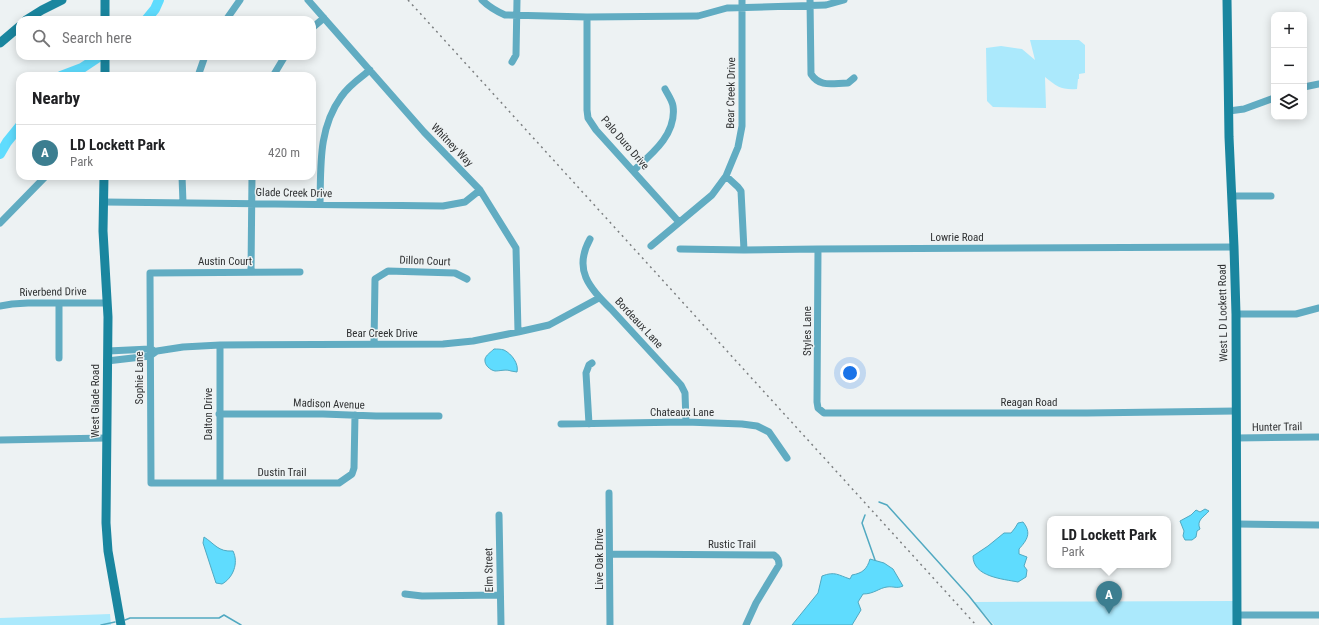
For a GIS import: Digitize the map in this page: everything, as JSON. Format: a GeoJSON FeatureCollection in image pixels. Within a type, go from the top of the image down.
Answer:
{"type":"FeatureCollection","features":[{"type":"Feature","properties":{"kind":"main road"},"geometry":{"type":"LineString","coordinates":[[32,16],[62,0]]}},
{"type":"Feature","properties":{"kind":"main road"},"geometry":{"type":"LineString","coordinates":[[105,0],[105,16]]}},
{"type":"Feature","properties":{"kind":"main road","name":"West L D Lockett Road"},"geometry":{"type":"LineString","coordinates":[[1227,0],[1228,137],[1232,196],[1236,314],[1237,625]]}},
{"type":"Feature","properties":{"kind":"main road"},"geometry":{"type":"LineString","coordinates":[[0,44],[16,30]]}},
{"type":"Feature","properties":{"kind":"main road"},"geometry":{"type":"LineString","coordinates":[[105,60],[105,72]]}},
{"type":"Feature","properties":{"kind":"main road","name":"West Glade Road"},"geometry":{"type":"LineString","coordinates":[[104,180],[103,231],[108,351],[107,537],[120,625]]}},
{"type":"Feature","properties":{"kind":"street"},"geometry":{"type":"LineString","coordinates":[[229,16],[240,0]]}},
{"type":"Feature","properties":{"kind":"street","name":"Whitney Way"},"geometry":{"type":"LineString","coordinates":[[308,0],[424,132],[480,190],[516,248],[518,332]]}},
{"type":"Feature","properties":{"kind":"street"},"geometry":{"type":"LineString","coordinates":[[482,0],[497,12],[505,15],[517,14],[586,17],[698,16],[742,4],[810,3],[826,5],[844,0]]}},
{"type":"Feature","properties":{"kind":"street"},"geometry":{"type":"LineString","coordinates":[[512,62],[516,55],[517,0]]}},
{"type":"Feature","properties":{"kind":"street"},"geometry":{"type":"LineString","coordinates":[[810,3],[811,74],[815,81],[822,84],[848,83],[854,78]]}},
{"type":"Feature","properties":{"kind":"street","name":"Bear Creek Drive"},"geometry":{"type":"LineString","coordinates":[[651,246],[708,198],[726,176],[738,147],[742,126],[742,4]]}},
{"type":"Feature","properties":{"kind":"street","name":"Palo Duro Drive"},"geometry":{"type":"LineString","coordinates":[[586,17],[586,100],[588,118],[596,130],[634,170],[679,222]]}},
{"type":"Feature","properties":{"kind":"street"},"geometry":{"type":"LineString","coordinates":[[316,25],[324,18]]}},
{"type":"Feature","properties":{"kind":"street"},"geometry":{"type":"LineString","coordinates":[[199,72],[204,60]]}},
{"type":"Feature","properties":{"kind":"street"},"geometry":{"type":"LineString","coordinates":[[275,72],[283,60]]}},
{"type":"Feature","properties":{"kind":"street"},"geometry":{"type":"LineString","coordinates":[[320,204],[323,141],[326,125],[341,96],[350,86],[370,70]]}},
{"type":"Feature","properties":{"kind":"street"},"geometry":{"type":"LineString","coordinates":[[1307,86],[1319,84]]}},
{"type":"Feature","properties":{"kind":"street"},"geometry":{"type":"LineString","coordinates":[[634,170],[660,145],[670,129],[674,114],[673,106],[665,89]]}},
{"type":"Feature","properties":{"kind":"street"},"geometry":{"type":"LineString","coordinates":[[1228,111],[1244,110],[1271,99]]}},
{"type":"Feature","properties":{"kind":"street"},"geometry":{"type":"LineString","coordinates":[[726,176],[741,191],[744,250]]}},
{"type":"Feature","properties":{"kind":"street"},"geometry":{"type":"LineString","coordinates":[[0,223],[42,180]]}},
{"type":"Feature","properties":{"kind":"street"},"geometry":{"type":"LineString","coordinates":[[182,180],[183,203]]}},
{"type":"Feature","properties":{"kind":"street"},"geometry":{"type":"LineString","coordinates":[[251,272],[252,180]]}},
{"type":"Feature","properties":{"kind":"street","name":"Glade Creek Drive"},"geometry":{"type":"LineString","coordinates":[[104,202],[443,206],[465,202],[480,190]]}},
{"type":"Feature","properties":{"kind":"street"},"geometry":{"type":"LineString","coordinates":[[1232,196],[1271,196]]}},
{"type":"Feature","properties":{"kind":"street","name":"Bordeaux Lane"},"geometry":{"type":"LineString","coordinates":[[590,239],[583,257],[583,269],[587,282],[599,298],[616,313],[681,385],[685,394],[686,422]]}},
{"type":"Feature","properties":{"kind":"street","name":"Lowrie Road"},"geometry":{"type":"LineString","coordinates":[[680,249],[744,250],[1234,246]]}},
{"type":"Feature","properties":{"kind":"street","name":"Styles Lane"},"geometry":{"type":"LineString","coordinates":[[818,249],[817,402],[818,408],[822,412]]}},
{"type":"Feature","properties":{"kind":"street","name":"Dillon Court"},"geometry":{"type":"LineString","coordinates":[[374,344],[375,279],[388,271],[455,273],[467,279]]}},
{"type":"Feature","properties":{"kind":"street","name":"Austin Court"},"geometry":{"type":"LineString","coordinates":[[150,273],[300,272]]}},
{"type":"Feature","properties":{"kind":"street","name":"Sophie Lane"},"geometry":{"type":"LineString","coordinates":[[150,273],[152,352],[151,483]]}},
{"type":"Feature","properties":{"kind":"street","name":"Bear Creek Drive"},"geometry":{"type":"LineString","coordinates":[[107,361],[183,347],[220,345],[443,344],[473,341],[549,325],[599,298]]}},
{"type":"Feature","properties":{"kind":"street"},"geometry":{"type":"LineString","coordinates":[[59,303],[59,358]]}},
{"type":"Feature","properties":{"kind":"street","name":"Riverbend Drive"},"geometry":{"type":"LineString","coordinates":[[0,306],[20,304],[107,303]]}},
{"type":"Feature","properties":{"kind":"street"},"geometry":{"type":"LineString","coordinates":[[1236,314],[1296,314],[1319,308]]}},
{"type":"Feature","properties":{"kind":"street","name":"Dalton Drive"},"geometry":{"type":"LineString","coordinates":[[220,345],[220,482]]}},
{"type":"Feature","properties":{"kind":"street","name":"Bear Creek Drive"},"geometry":{"type":"LineString","coordinates":[[108,351],[152,352]]}},
{"type":"Feature","properties":{"kind":"street"},"geometry":{"type":"LineString","coordinates":[[589,424],[586,373],[592,362]]}},
{"type":"Feature","properties":{"kind":"street","name":"Reagan Road"},"geometry":{"type":"LineString","coordinates":[[822,412],[829,414],[1236,411]]}},
{"type":"Feature","properties":{"kind":"street","name":"Madison Avenue"},"geometry":{"type":"LineString","coordinates":[[219,414],[439,416]]}},
{"type":"Feature","properties":{"kind":"street","name":"Dustin Trail"},"geometry":{"type":"LineString","coordinates":[[151,483],[339,483],[352,474],[354,468],[354,415]]}},
{"type":"Feature","properties":{"kind":"street","name":"Chateaux Lane"},"geometry":{"type":"LineString","coordinates":[[561,424],[686,422],[757,426],[769,432],[787,458]]}},
{"type":"Feature","properties":{"kind":"street","name":"Hunter Trail"},"geometry":{"type":"LineString","coordinates":[[1236,438],[1319,437]]}},
{"type":"Feature","properties":{"kind":"street"},"geometry":{"type":"LineString","coordinates":[[0,440],[107,438]]}},
{"type":"Feature","properties":{"kind":"street","name":"Live Oak Drive"},"geometry":{"type":"LineString","coordinates":[[609,493],[610,625]]}},
{"type":"Feature","properties":{"kind":"street","name":"Elm Street"},"geometry":{"type":"LineString","coordinates":[[499,515],[501,625]]}},
{"type":"Feature","properties":{"kind":"street"},"geometry":{"type":"LineString","coordinates":[[1237,524],[1319,525]]}},
{"type":"Feature","properties":{"kind":"street","name":"Rustic Trail"},"geometry":{"type":"LineString","coordinates":[[610,554],[777,557],[779,565],[762,593],[746,625]]}},
{"type":"Feature","properties":{"kind":"street"},"geometry":{"type":"LineString","coordinates":[[405,594],[422,596],[500,595]]}},
{"type":"Feature","properties":{"kind":"street"},"geometry":{"type":"LineString","coordinates":[[1237,615],[1319,615]]}},
{"type":"Feature","properties":{"kind":"shaded area"},"geometry":{"type":"Polygon","coordinates":[[[1030,40],[1079,40],[1085,45],[1085,73],[1079,74],[1077,89],[1060,87],[1045,77],[1046,108],[993,107],[987,101],[986,48],[1001,46],[1022,49],[1035,60],[1030,40]]]}},
{"type":"Feature","properties":{"kind":"shaded area"},"geometry":{"type":"Polygon","coordinates":[[[1235,601],[1235,625],[994,625],[974,602],[1235,601]]]}},
{"type":"Feature","properties":{"kind":"shaded area"},"geometry":{"type":"Polygon","coordinates":[[[110,614],[111,625],[0,625],[0,618],[110,614]]]}},
{"type":"Feature","properties":{"kind":"water"},"geometry":{"type":"Polygon","coordinates":[[[494,349],[504,350],[510,354],[516,363],[517,372],[507,370],[495,371],[488,367],[485,363],[485,359],[494,349]]]}},
{"type":"Feature","properties":{"kind":"water"},"geometry":{"type":"Polygon","coordinates":[[[1205,509],[1209,511],[1199,523],[1200,529],[1197,531],[1196,537],[1192,540],[1185,540],[1183,536],[1184,531],[1180,521],[1191,515],[1196,510],[1200,512],[1205,509]]]}},
{"type":"Feature","properties":{"kind":"water"},"geometry":{"type":"Polygon","coordinates":[[[1023,522],[1028,533],[1024,543],[1019,549],[1019,554],[1027,557],[1024,566],[1027,570],[1026,577],[1018,582],[997,578],[983,573],[974,563],[973,556],[1004,533],[1011,533],[1018,523],[1023,522]]]}},
{"type":"Feature","properties":{"kind":"water"},"geometry":{"type":"Polygon","coordinates":[[[204,537],[220,549],[233,551],[235,556],[234,570],[229,578],[222,584],[216,583],[203,543],[204,537]]]}},
{"type":"Feature","properties":{"kind":"water"},"geometry":{"type":"Polygon","coordinates":[[[870,559],[884,563],[893,569],[903,586],[887,587],[863,594],[858,602],[861,610],[852,625],[792,625],[818,593],[822,576],[833,574],[850,579],[852,575],[864,570],[870,559]]]}},
{"type":"Feature","properties":{"kind":"waterway"},"geometry":{"type":"LineString","coordinates":[[149,16],[155,9],[159,0]]}},
{"type":"Feature","properties":{"kind":"waterway"},"geometry":{"type":"LineString","coordinates":[[72,72],[82,68],[94,60]]}},
{"type":"Feature","properties":{"kind":"waterway"},"geometry":{"type":"LineString","coordinates":[[0,154],[16,131]]}},
{"type":"Feature","properties":{"kind":"waterway"},"geometry":{"type":"LineString","coordinates":[[879,502],[887,505],[969,596],[992,625]]}},
{"type":"Feature","properties":{"kind":"waterway"},"geometry":{"type":"LineString","coordinates":[[865,515],[862,523],[875,560]]}},
{"type":"Feature","properties":{"kind":"waterway"},"geometry":{"type":"LineString","coordinates":[[125,620],[130,618],[219,618],[224,615],[241,625]]}},
{"type":"Feature","properties":{"kind":"waterway"},"geometry":{"type":"LineString","coordinates":[[101,625],[115,622]]}},
{"type":"Feature","properties":{"kind":"railway"},"geometry":{"type":"LineString","coordinates":[[408,0],[976,625]]}},
{"type":"Feature","properties":{"kind":"place","name":"LD Lockett Park"},"geometry":{"type":"Point","coordinates":[1109,614]}}]}
